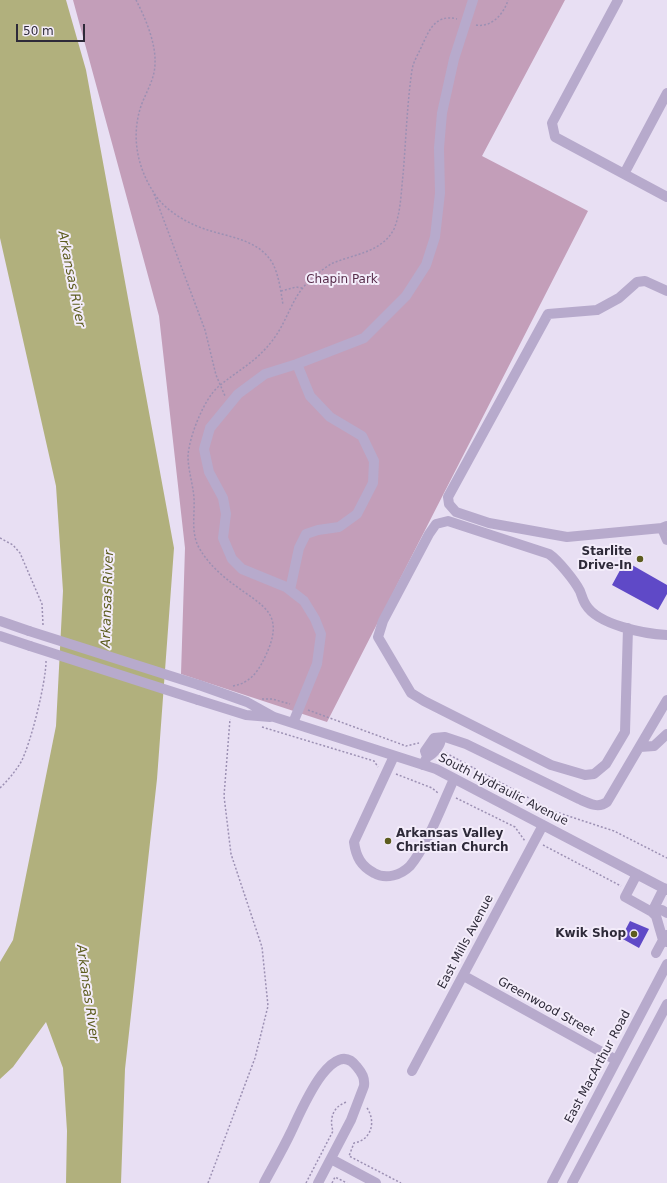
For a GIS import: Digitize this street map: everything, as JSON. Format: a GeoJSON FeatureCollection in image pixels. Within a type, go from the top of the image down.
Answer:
{"type":"FeatureCollection","features":[{"type":"Feature","properties":{"kind":"street"},"geometry":{"type":"LineString","coordinates":[[293,723],[317,664],[321,634],[315,619],[304,601],[290,590],[242,569],[232,559],[223,538],[226,514],[223,498],[209,472],[204,449],[210,428],[238,394],[265,374],[297,364],[364,338],[406,296],[426,265],[435,237],[440,193],[439,148],[442,113],[454,59],[473,0]]}},
{"type":"Feature","properties":{"kind":"street"},"geometry":{"type":"LineString","coordinates":[[618,0],[552,123],[555,137],[667,197]]}},
{"type":"Feature","properties":{"kind":"street"},"geometry":{"type":"LineString","coordinates":[[624,174],[667,93]]}},
{"type":"Feature","properties":{"kind":"street"},"geometry":{"type":"LineString","coordinates":[[667,291],[645,281],[638,282],[619,298],[597,310],[548,314],[448,497],[449,504],[456,512],[489,523],[567,537],[665,527],[667,540]]}},
{"type":"Feature","properties":{"kind":"street"},"geometry":{"type":"LineString","coordinates":[[290,590],[299,548],[306,534],[318,530],[339,527],[357,514],[373,483],[374,461],[362,436],[330,417],[310,396],[297,364]]}},
{"type":"Feature","properties":{"kind":"street"},"geometry":{"type":"LineString","coordinates":[[628,628],[625,732],[606,764],[594,774],[585,775],[551,765],[411,693],[378,637],[383,621],[429,534],[436,524],[448,521],[548,554],[554,558],[579,589],[586,606],[606,622],[644,632],[667,635]]}},
{"type":"Feature","properties":{"kind":"street","name":"South Hydraulic Avenue"},"geometry":{"type":"LineString","coordinates":[[0,621],[199,685],[247,702],[274,717],[394,756],[425,761],[454,779],[666,889]]}},
{"type":"Feature","properties":{"kind":"street","name":"South Hydraulic Avenue"},"geometry":{"type":"LineString","coordinates":[[0,636],[246,715],[274,717]]}},
{"type":"Feature","properties":{"kind":"street"},"geometry":{"type":"LineString","coordinates":[[425,761],[425,751],[433,746],[434,738],[445,737],[466,744],[578,799],[597,806],[602,806],[607,802],[667,700]]}},
{"type":"Feature","properties":{"kind":"street"},"geometry":{"type":"LineString","coordinates":[[640,747],[654,746],[667,734]]}},
{"type":"Feature","properties":{"kind":"street"},"geometry":{"type":"LineString","coordinates":[[394,756],[354,842],[356,855],[363,866],[376,875],[388,877],[399,874],[409,867],[419,853],[454,779]]}},
{"type":"Feature","properties":{"kind":"street","name":"East Mills Avenue"},"geometry":{"type":"LineString","coordinates":[[412,1071],[464,976],[543,825]]}},
{"type":"Feature","properties":{"kind":"street"},"geometry":{"type":"LineString","coordinates":[[637,874],[625,897],[652,912],[656,916],[666,939],[656,953]]}},
{"type":"Feature","properties":{"kind":"street"},"geometry":{"type":"LineString","coordinates":[[652,912],[666,889]]}},
{"type":"Feature","properties":{"kind":"street"},"geometry":{"type":"LineString","coordinates":[[652,912],[662,910],[667,913]]}},
{"type":"Feature","properties":{"kind":"street","name":"East MacArthur Road"},"geometry":{"type":"LineString","coordinates":[[552,1183],[667,964]]}},
{"type":"Feature","properties":{"kind":"street","name":"Greenwood Street"},"geometry":{"type":"LineString","coordinates":[[464,976],[616,1060]]}},
{"type":"Feature","properties":{"kind":"street"},"geometry":{"type":"LineString","coordinates":[[572,1183],[667,1004]]}},
{"type":"Feature","properties":{"kind":"street"},"geometry":{"type":"LineString","coordinates":[[264,1183],[311,1090],[321,1075],[333,1063],[344,1058],[354,1063],[364,1080],[351,1120],[318,1183]]}},
{"type":"Feature","properties":{"kind":"street"},"geometry":{"type":"LineString","coordinates":[[331,1159],[376,1183]]}},
{"type":"Feature","properties":{"kind":"path"},"geometry":{"type":"LineString","coordinates":[[136,0],[153,45],[155,63],[151,84],[141,106],[136,125],[137,155],[145,176],[154,194],[171,210],[193,224],[254,245],[264,252],[272,264],[281,291],[283,305]]}},
{"type":"Feature","properties":{"kind":"path"},"geometry":{"type":"LineString","coordinates":[[475,24],[488,24],[498,18],[508,0]]}},
{"type":"Feature","properties":{"kind":"path"},"geometry":{"type":"LineString","coordinates":[[154,194],[154,199],[205,330],[216,375],[229,405]]}},
{"type":"Feature","properties":{"kind":"path"},"geometry":{"type":"LineString","coordinates":[[281,291],[296,287],[302,288]]}},
{"type":"Feature","properties":{"kind":"path"},"geometry":{"type":"LineString","coordinates":[[0,538],[13,545],[20,553],[42,604],[43,626]]}},
{"type":"Feature","properties":{"kind":"path"},"geometry":{"type":"LineString","coordinates":[[0,788],[12,775],[26,750],[44,682],[46,655]]}},
{"type":"Feature","properties":{"kind":"path"},"geometry":{"type":"LineString","coordinates":[[304,709],[406,746],[423,742],[433,746],[553,811],[614,831],[667,858]]}},
{"type":"Feature","properties":{"kind":"path"},"geometry":{"type":"LineString","coordinates":[[208,1183],[255,1058],[268,1006],[262,947],[231,854],[225,803],[228,725],[233,711]]}},
{"type":"Feature","properties":{"kind":"path"},"geometry":{"type":"LineString","coordinates":[[261,726],[374,761],[381,770],[432,788],[440,795],[452,796],[515,827],[525,841],[528,842]]}},
{"type":"Feature","properties":{"kind":"path"},"geometry":{"type":"LineString","coordinates":[[543,845],[628,890]]}},
{"type":"Feature","properties":{"kind":"path"},"geometry":{"type":"LineString","coordinates":[[332,1183],[336,1177],[347,1183]]}},
{"type":"Feature","properties":{"kind":"green space","name":"Chapin Park"},"geometry":{"type":"Polygon","coordinates":[[[73,0],[565,0],[482,156],[588,211],[327,722],[181,674],[185,548],[159,316],[73,0]]]}},
{"type":"Feature","properties":{"kind":"water","name":"Arkansas River"},"geometry":{"type":"Polygon","coordinates":[[[0,0],[66,0],[86,70],[174,548],[157,779],[125,1069],[121,1183],[66,1183],[67,1131],[63,1068],[46,1022],[13,1067],[0,1079],[0,962],[13,940],[56,726],[63,591],[56,486],[0,238],[0,0]]]}},
{"type":"Feature","properties":{"kind":"building"},"geometry":{"type":"Polygon","coordinates":[[[625,561],[667,585],[667,594],[658,610],[612,585],[625,561]]]}},
{"type":"Feature","properties":{"kind":"building","name":"Kwik Shop"},"geometry":{"type":"Polygon","coordinates":[[[630,921],[649,929],[639,948],[621,938],[630,921]]]}},
{"type":"Feature","properties":{"kind":"place","name":"Starlite Drive-In"},"geometry":{"type":"Point","coordinates":[640,559]}},
{"type":"Feature","properties":{"kind":"place","name":"Arkansas Valley Christian Church"},"geometry":{"type":"Point","coordinates":[388,841]}},
{"type":"Feature","properties":{"kind":"place","name":"Kwik Shop"},"geometry":{"type":"Point","coordinates":[634,934]}}]}
